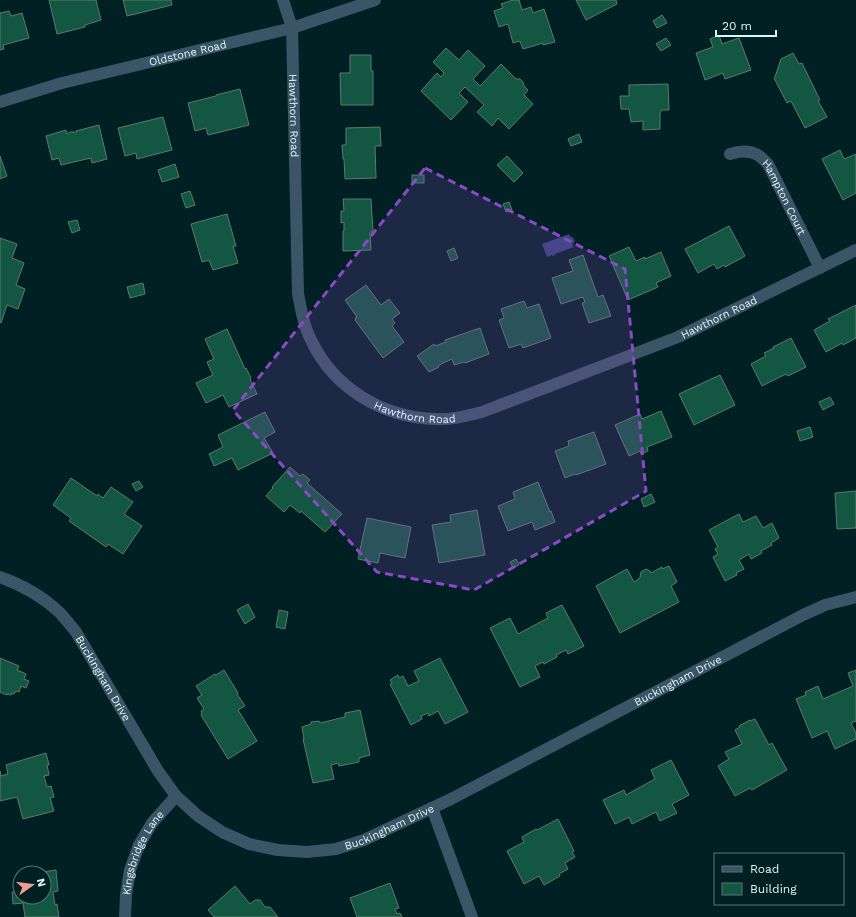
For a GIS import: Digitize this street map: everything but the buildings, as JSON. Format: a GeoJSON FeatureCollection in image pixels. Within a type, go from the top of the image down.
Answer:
{"type":"FeatureCollection","features":[{"type":"Feature","properties":{"kind":"street","name":"Hawthorn Road"},"geometry":{"type":"LineString","coordinates":[[283,0],[292,28],[298,293],[303,320],[312,342],[326,366],[342,383],[361,397],[383,408],[406,416],[435,419],[459,418],[482,412],[678,337],[856,250]]}},
{"type":"Feature","properties":{"kind":"street","name":"Oldstone Road"},"geometry":{"type":"LineString","coordinates":[[0,102],[62,83],[292,28],[375,0]]}},
{"type":"Feature","properties":{"kind":"street","name":"Hampton Court"},"geometry":{"type":"LineString","coordinates":[[730,154],[745,151],[758,155],[768,164],[820,268]]}},
{"type":"Feature","properties":{"kind":"street","name":"Buckingham Drive"},"geometry":{"type":"LineString","coordinates":[[0,577],[16,583],[41,597],[60,613],[76,632],[158,771],[176,796],[198,816],[222,832],[249,844],[278,850],[307,852],[336,848],[364,840],[451,799],[803,615],[825,605],[856,597]]}},
{"type":"Feature","properties":{"kind":"street","name":"Kingsbridge Lane"},"geometry":{"type":"LineString","coordinates":[[125,917],[126,895],[130,870],[139,845],[152,823],[176,796]]}},
{"type":"Feature","properties":{"kind":"street"},"geometry":{"type":"LineString","coordinates":[[432,808],[472,917]]}},
{"type":"Feature","properties":{"kind":"highlighted area"},"geometry":{"type":"Polygon","coordinates":[[[425,168],[625,269],[646,491],[474,590],[377,572],[233,410],[425,168]]]}},
{"type":"Feature","properties":{"kind":"water"},"geometry":{"type":"Polygon","coordinates":[[[569,234],[573,237],[575,242],[572,244],[574,247],[547,257],[542,244],[569,234]]]}}]}
